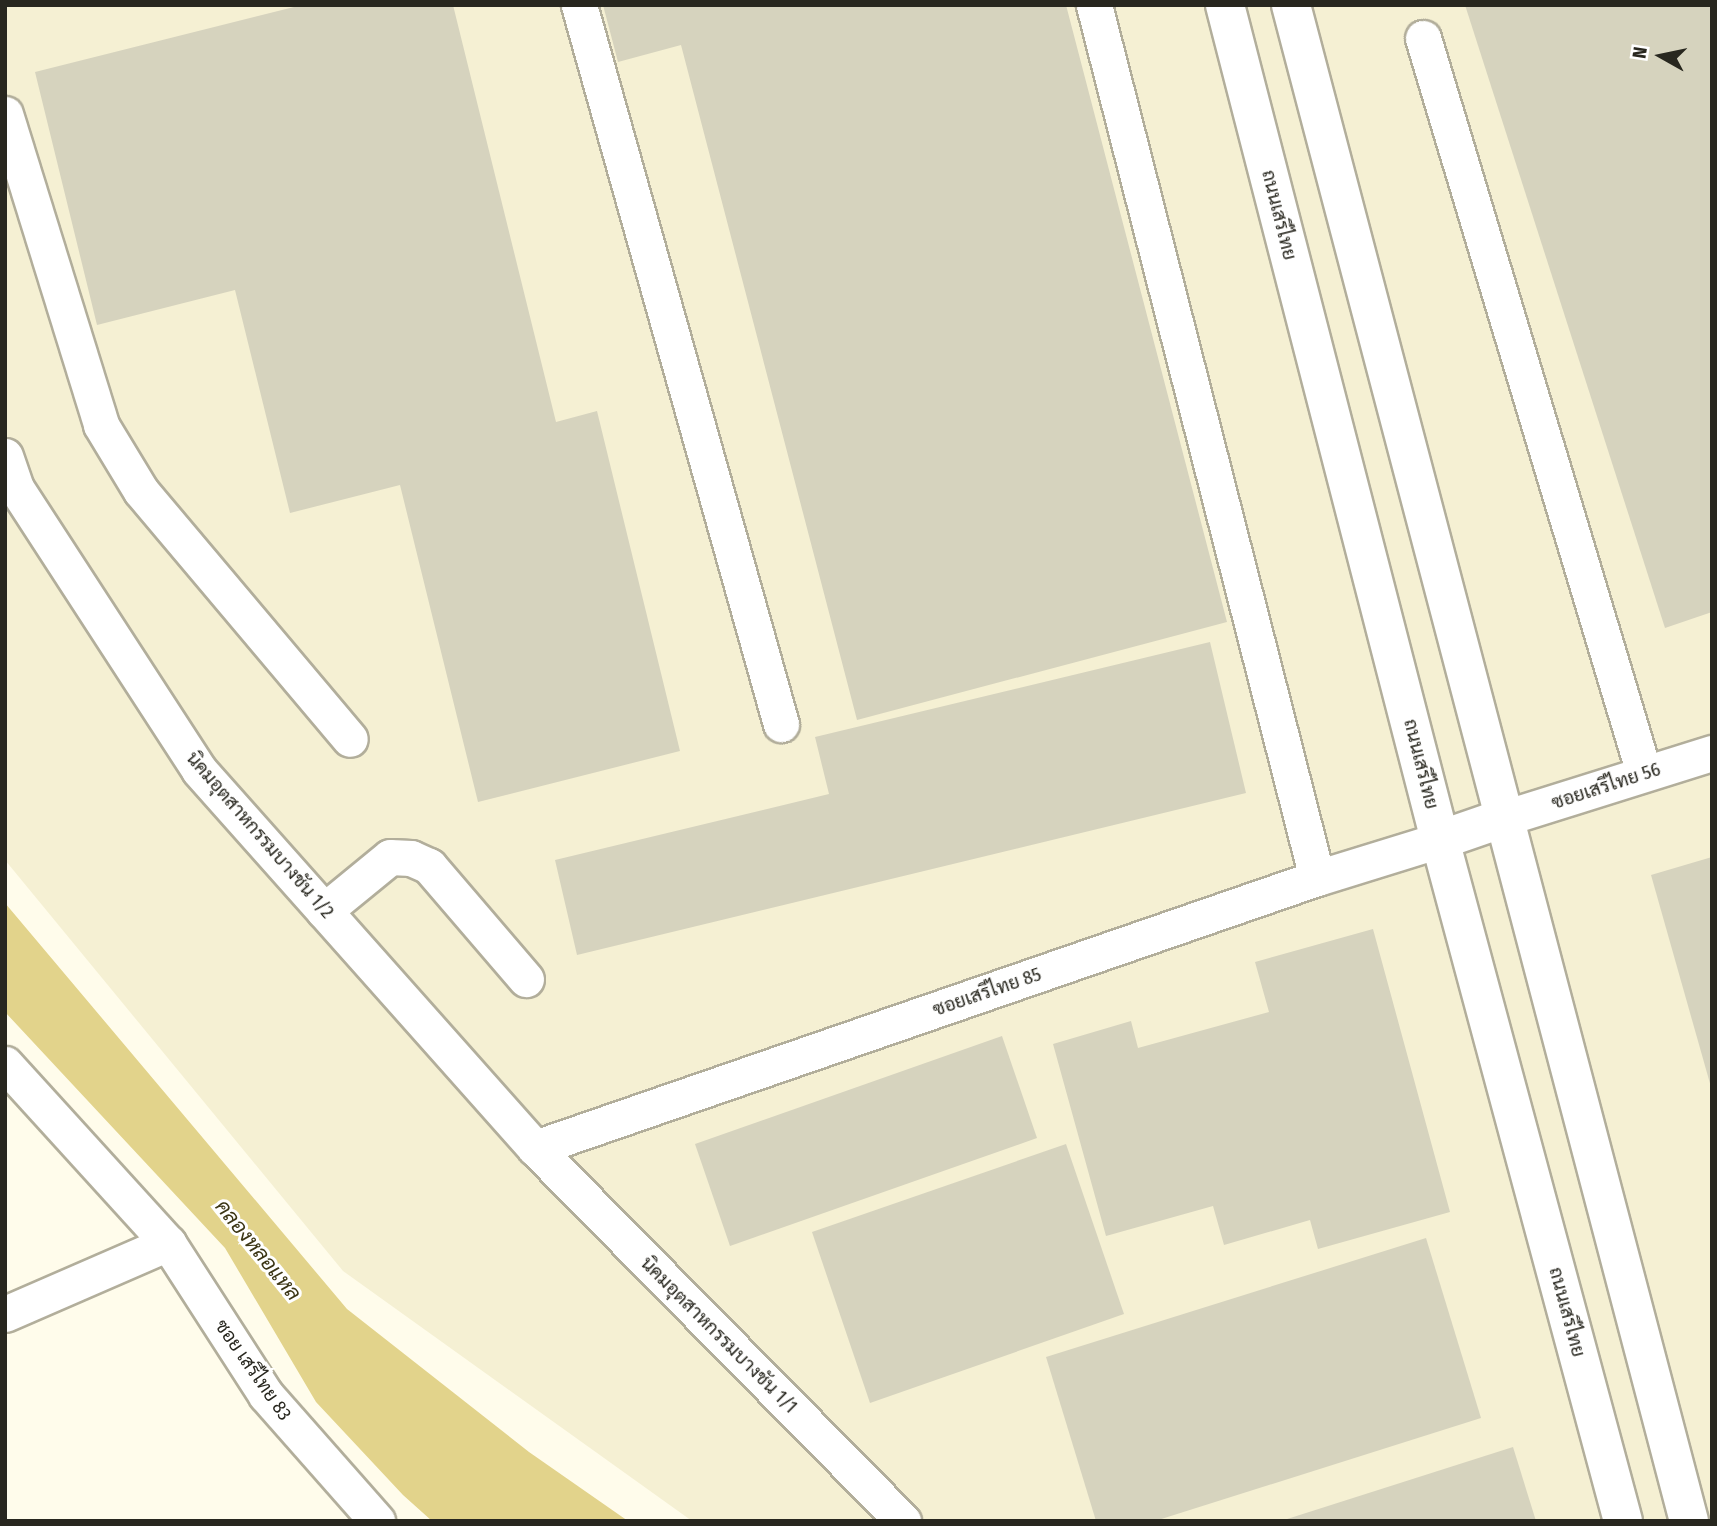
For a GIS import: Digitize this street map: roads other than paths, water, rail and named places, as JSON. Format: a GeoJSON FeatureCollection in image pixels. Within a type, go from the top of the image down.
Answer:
{"type":"FeatureCollection","features":[{"type":"Feature","properties":{"kind":"main road","name":"ถนนเสรีไทย"},"geometry":{"type":"LineString","coordinates":[[1225,5],[1440,840],[1623,1521]]}},
{"type":"Feature","properties":{"kind":"main road"},"geometry":{"type":"LineString","coordinates":[[1291,5],[1502,820],[1689,1521]]}},
{"type":"Feature","properties":{"kind":"main road"},"geometry":{"type":"LineString","coordinates":[[1440,840],[1502,820]]}},
{"type":"Feature","properties":{"kind":"street"},"geometry":{"type":"LineString","coordinates":[[579,5],[781,724]]}},
{"type":"Feature","properties":{"kind":"street"},"geometry":{"type":"LineString","coordinates":[[1094,5],[1317,878]]}},
{"type":"Feature","properties":{"kind":"street"},"geometry":{"type":"LineString","coordinates":[[1423,38],[1644,773]]}},
{"type":"Feature","properties":{"kind":"street"},"geometry":{"type":"LineString","coordinates":[[5,114],[101,425],[141,491],[350,739]]}},
{"type":"Feature","properties":{"kind":"street","name":"นิคมอุตสาหกรรมบางชัน 1/2"},"geometry":{"type":"LineString","coordinates":[[5,456],[16,488],[199,770],[535,1148]]}},
{"type":"Feature","properties":{"kind":"street","name":"ซอยเสรีไทย 56"},"geometry":{"type":"LineString","coordinates":[[1502,820],[1712,753]]}},
{"type":"Feature","properties":{"kind":"street","name":"ซอยเสรีไทย 85"},"geometry":{"type":"LineString","coordinates":[[535,1148],[1317,878],[1440,840]]}},
{"type":"Feature","properties":{"kind":"street"},"geometry":{"type":"LineString","coordinates":[[324,911],[390,858],[411,858],[429,866],[526,979]]}},
{"type":"Feature","properties":{"kind":"street","name":"ซอย เสรีไทย 83"},"geometry":{"type":"LineString","coordinates":[[5,1064],[168,1243],[266,1395],[377,1521]]}},
{"type":"Feature","properties":{"kind":"street","name":"นิคมอุตสาหกรรมบางชัน 1/1"},"geometry":{"type":"LineString","coordinates":[[535,1148],[903,1521]]}},
{"type":"Feature","properties":{"kind":"street"},"geometry":{"type":"LineString","coordinates":[[5,1314],[168,1243]]}},
{"type":"Feature","properties":{"kind":"water","name":"คลองหลอแหล"},"geometry":{"type":"Polygon","coordinates":[[[5,903],[347,1309],[529,1452],[628,1521],[432,1521],[403,1495],[316,1402],[225,1248],[5,1012],[5,903]]]}}]}
